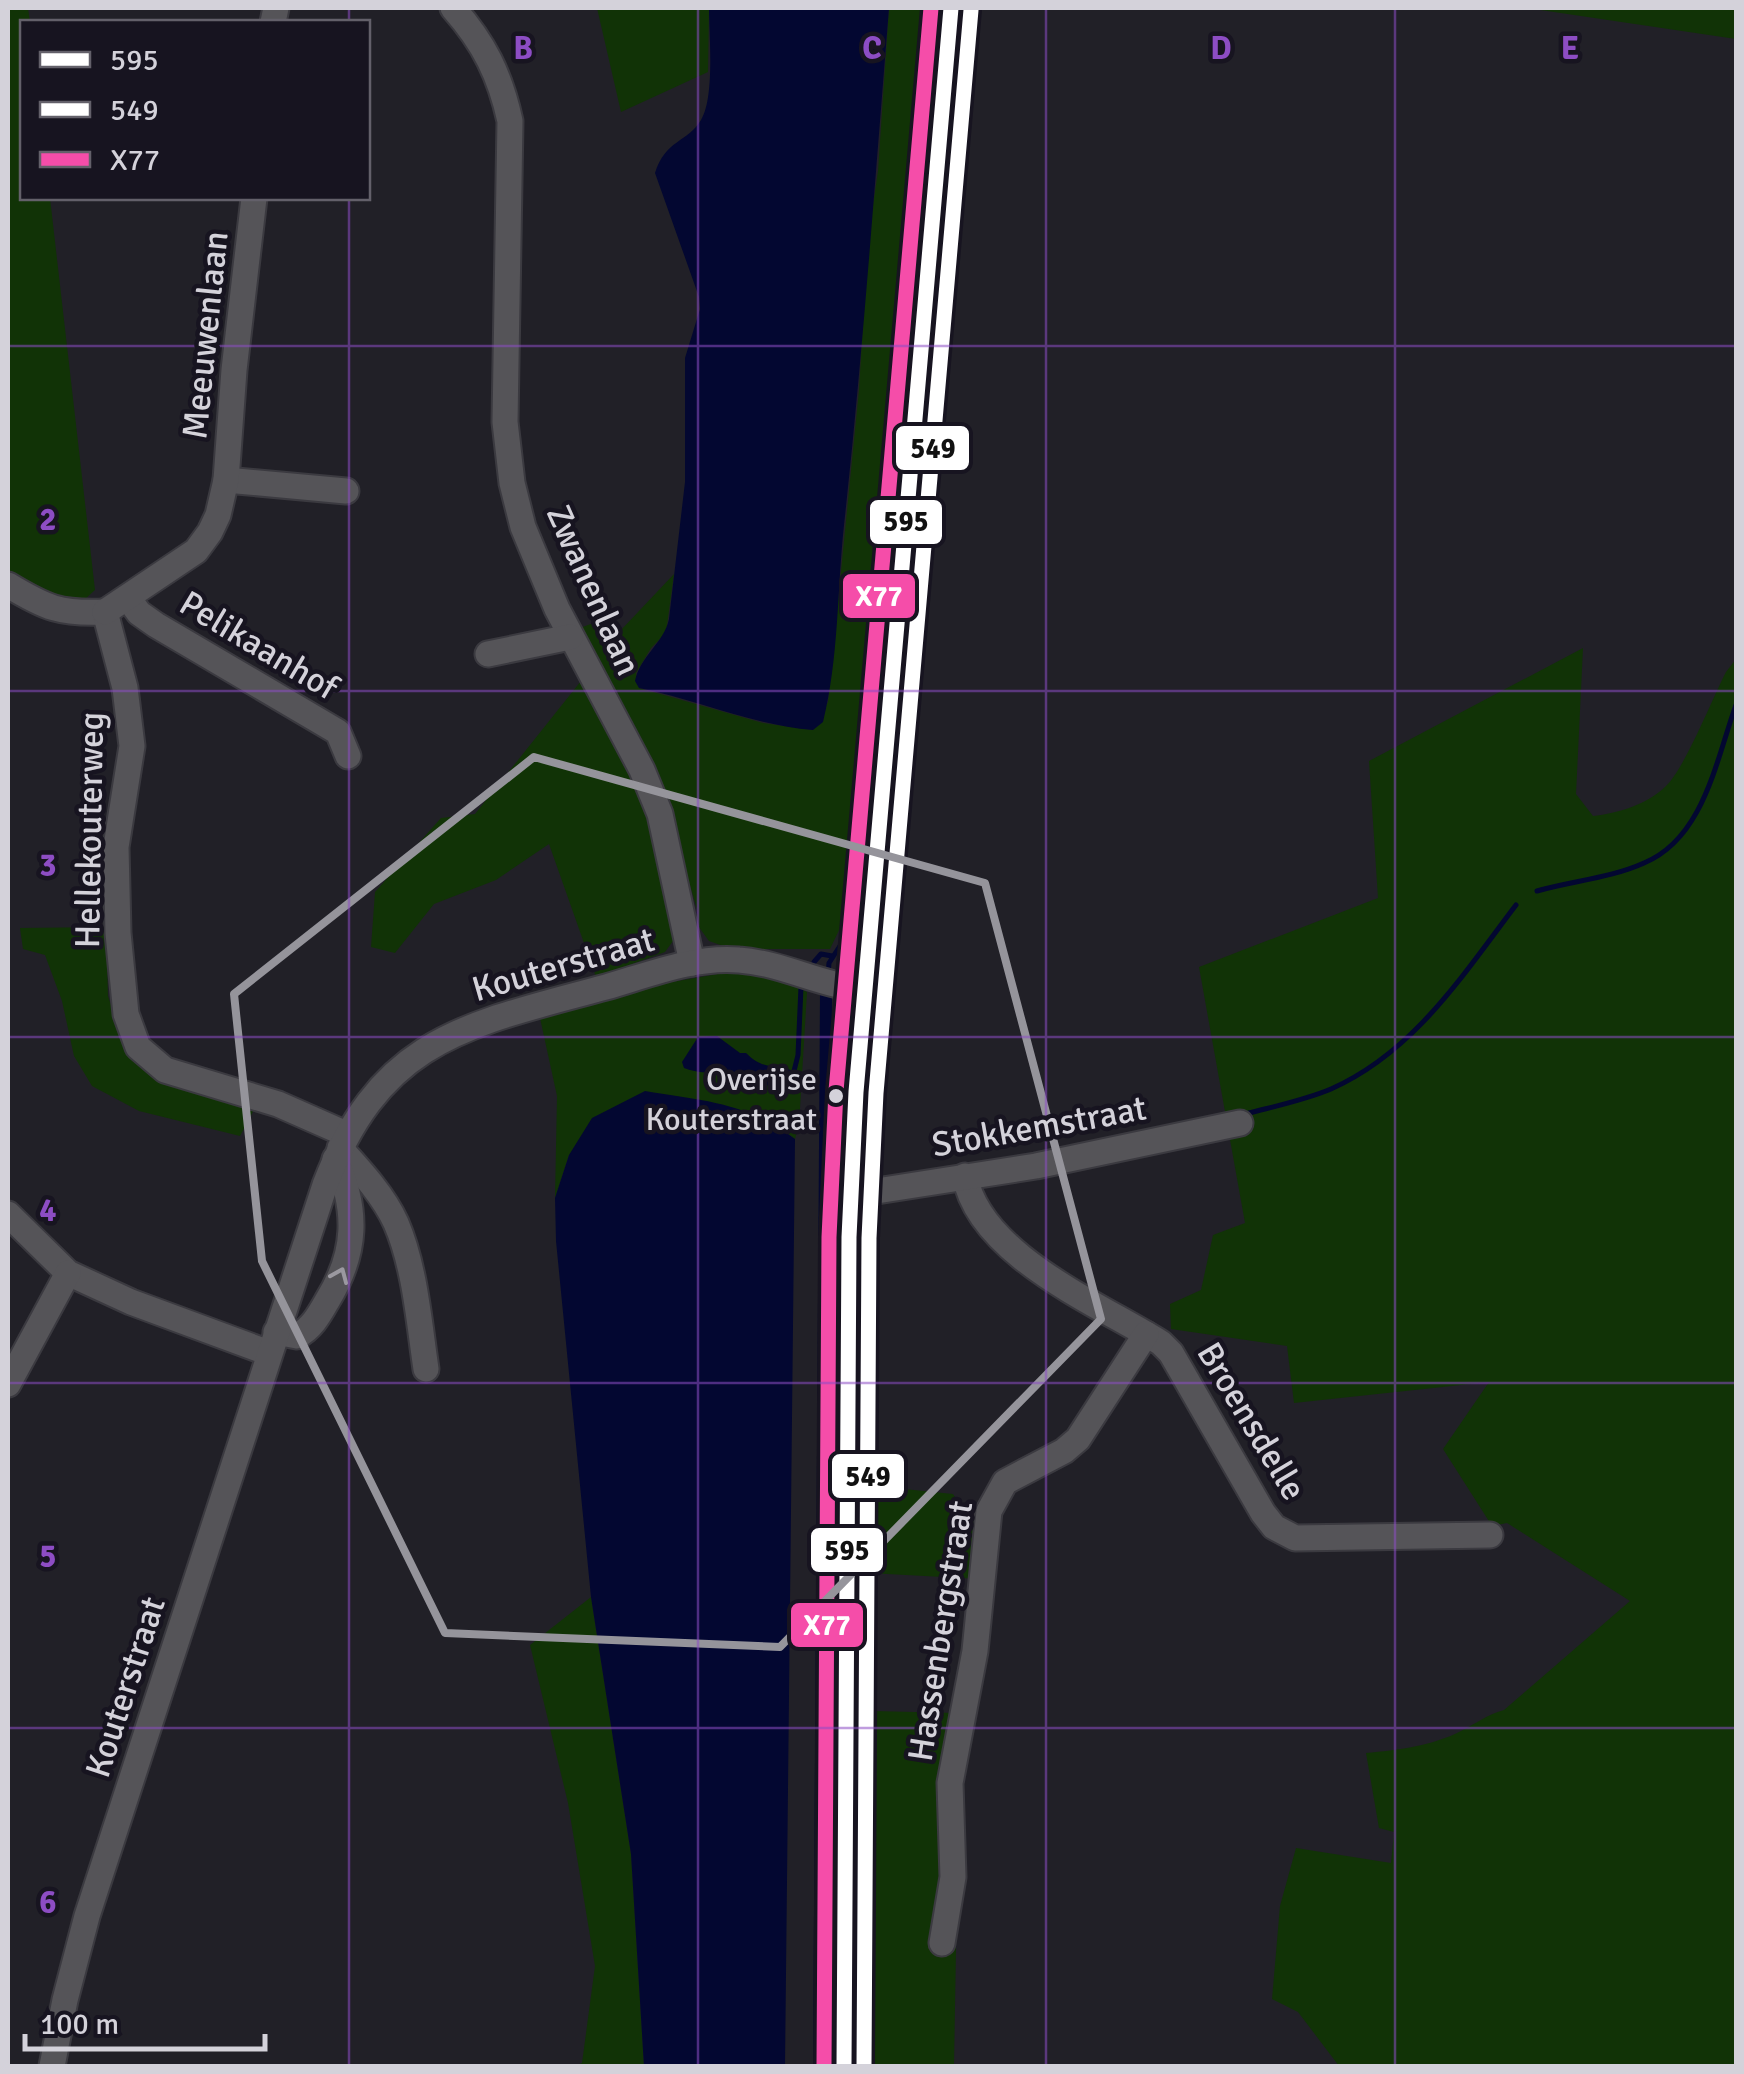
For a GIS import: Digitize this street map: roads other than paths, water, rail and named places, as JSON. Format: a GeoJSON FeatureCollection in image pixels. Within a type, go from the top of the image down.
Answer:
{"type":"FeatureCollection","features":[{"type":"Feature","properties":{"kind":"main road"},"geometry":{"type":"LineString","coordinates":[[844,2066],[851,1195],[840,985],[951,8]]}},
{"type":"Feature","properties":{"kind":"street","name":"Zwanenlaan"},"geometry":{"type":"LineString","coordinates":[[453,8],[490,55],[510,122],[505,422],[512,483],[524,527],[570,637],[642,770],[660,814],[692,963]]}},
{"type":"Feature","properties":{"kind":"street","name":"Meeuwenlaan"},"geometry":{"type":"LineString","coordinates":[[105,612],[196,551],[218,515],[226,480],[254,200]]}},
{"type":"Feature","properties":{"kind":"street","name":"Meeuwenlaan"},"geometry":{"type":"LineString","coordinates":[[226,480],[346,491]]}},
{"type":"Feature","properties":{"kind":"street"},"geometry":{"type":"LineString","coordinates":[[8,584],[48,608],[70,614],[105,612]]}},
{"type":"Feature","properties":{"kind":"street","name":"Pelikaanhof"},"geometry":{"type":"LineString","coordinates":[[128,598],[156,624],[338,732],[348,756]]}},
{"type":"Feature","properties":{"kind":"street","name":"Hellekouterweg"},"geometry":{"type":"LineString","coordinates":[[105,612],[125,688],[132,746],[116,847],[118,933],[126,1014],[138,1047],[165,1070],[278,1104],[340,1147]]}},
{"type":"Feature","properties":{"kind":"street"},"geometry":{"type":"LineString","coordinates":[[488,654],[570,637]]}},
{"type":"Feature","properties":{"kind":"street","name":"Kouterstraat"},"geometry":{"type":"LineString","coordinates":[[52,2066],[87,1916],[272,1343],[340,1147],[387,1080],[446,1038],[533,1007],[692,963],[736,959],[780,966],[840,985]]}},
{"type":"Feature","properties":{"kind":"street","name":"Stokkemstraat"},"geometry":{"type":"LineString","coordinates":[[851,1195],[1054,1163],[1240,1122]]}},
{"type":"Feature","properties":{"kind":"street"},"geometry":{"type":"LineString","coordinates":[[8,1214],[68,1273],[131,1302],[272,1343],[308,1330],[346,1264],[353,1233],[340,1147]]}},
{"type":"Feature","properties":{"kind":"street"},"geometry":{"type":"LineString","coordinates":[[340,1147],[396,1222],[414,1295],[426,1369]]}},
{"type":"Feature","properties":{"kind":"street","name":"Broensdelle"},"geometry":{"type":"LineString","coordinates":[[964,1176],[968,1194],[988,1226],[1009,1247],[1171,1353],[1263,1513],[1284,1534],[1296,1538],[1490,1535]]}},
{"type":"Feature","properties":{"kind":"street"},"geometry":{"type":"LineString","coordinates":[[8,1384],[68,1273]]}},
{"type":"Feature","properties":{"kind":"street","name":"Hassenbergstraat"},"geometry":{"type":"LineString","coordinates":[[942,1943],[953,1877],[950,1783],[974,1651],[988,1511],[1005,1482],[1064,1451],[1078,1439],[1146,1334]]}},
{"type":"Feature","properties":{"kind":"water"},"geometry":{"type":"Polygon","coordinates":[[[709,8],[889,8],[835,649],[823,722],[813,730],[769,723],[639,688],[635,681],[669,619],[685,482],[685,358],[700,309],[655,173],[665,154],[696,127],[705,110],[710,82],[709,8]]]}},
{"type":"Feature","properties":{"kind":"water"},"geometry":{"type":"Polygon","coordinates":[[[820,992],[832,998],[824,2066],[813,2066],[820,992]]]}},
{"type":"Feature","properties":{"kind":"water"},"geometry":{"type":"Polygon","coordinates":[[[717,1036],[760,1063],[797,1073],[797,1082],[789,1089],[778,1089],[719,1069],[702,1072],[684,1068],[682,1062],[698,1037],[717,1036]]]}},
{"type":"Feature","properties":{"kind":"water"},"geometry":{"type":"Polygon","coordinates":[[[645,1091],[741,1110],[795,1139],[785,2066],[644,2066],[631,1854],[591,1597],[555,1198],[569,1155],[592,1118],[645,1091]]]}},
{"type":"Feature","properties":{"kind":"waterway"},"geometry":{"type":"LineString","coordinates":[[828,974],[829,963],[847,935],[927,8]]}},
{"type":"Feature","properties":{"kind":"waterway"},"geometry":{"type":"LineString","coordinates":[[1537,891],[1644,863],[1681,836],[1705,795],[1736,705]]}},
{"type":"Feature","properties":{"kind":"waterway"},"geometry":{"type":"LineString","coordinates":[[1249,1113],[1331,1089],[1387,1055],[1456,985],[1516,905]]}},
{"type":"Feature","properties":{"kind":"waterway"},"geometry":{"type":"LineString","coordinates":[[814,962],[821,954],[832,956]]}},
{"type":"Feature","properties":{"kind":"waterway"},"geometry":{"type":"LineString","coordinates":[[794,1071],[801,987]]}},
{"type":"Feature","properties":{"kind":"place","name":"Overijse Kouterstraat"},"geometry":{"type":"Point","coordinates":[836,1096]}}]}
